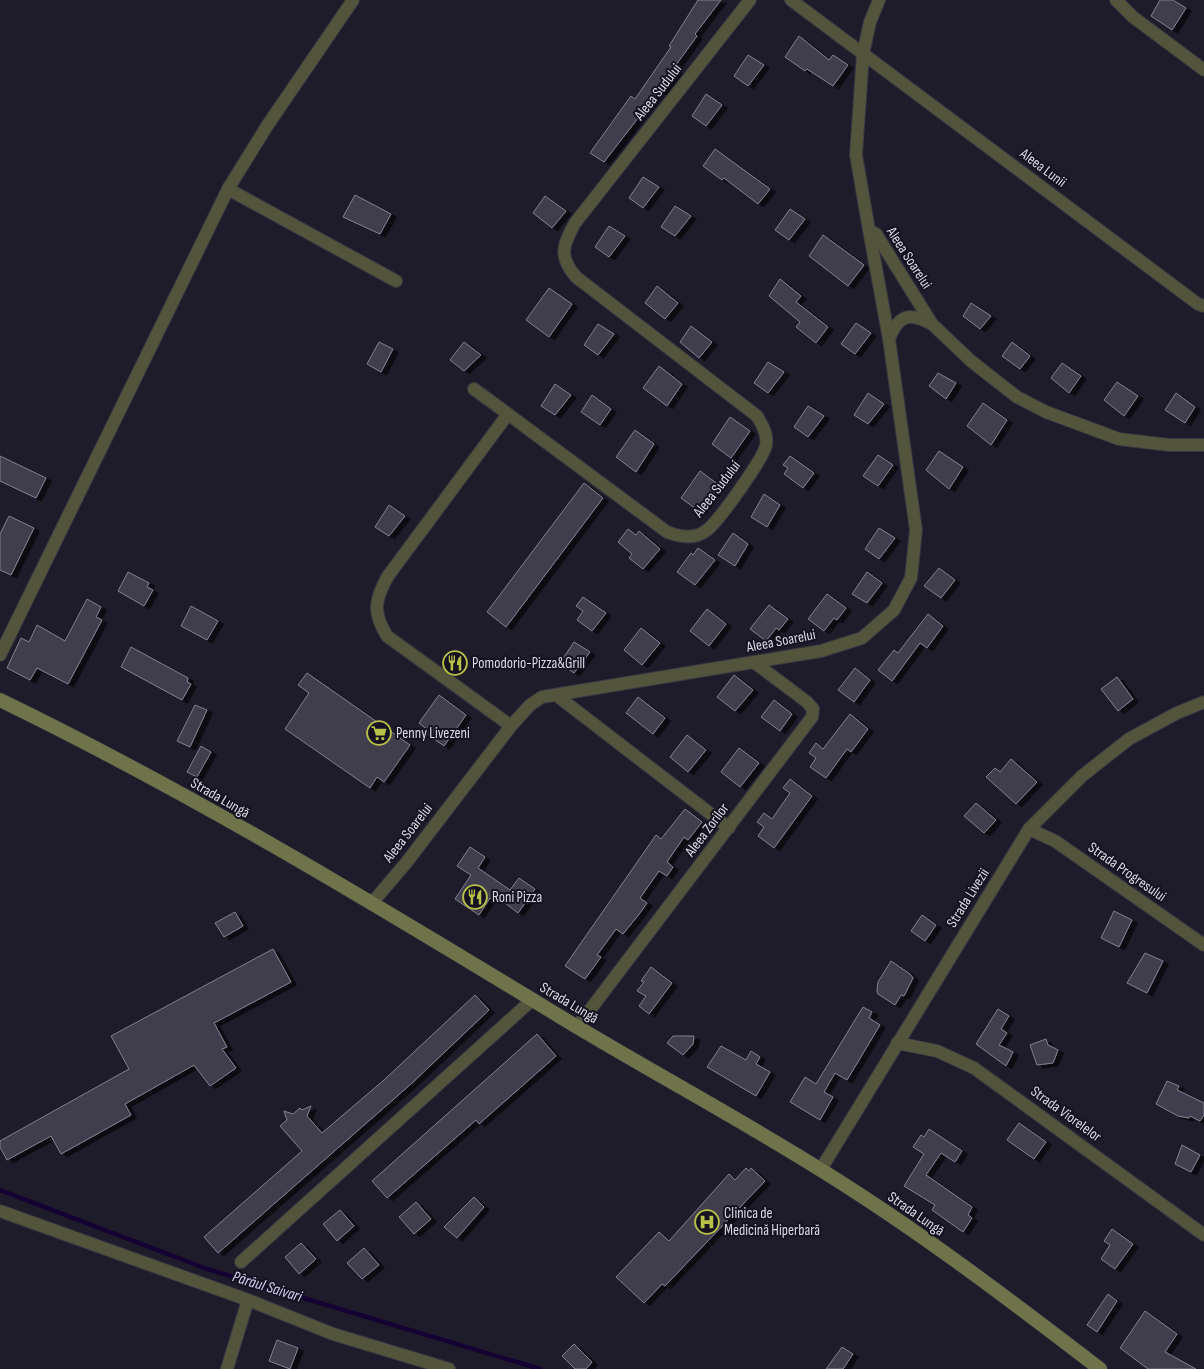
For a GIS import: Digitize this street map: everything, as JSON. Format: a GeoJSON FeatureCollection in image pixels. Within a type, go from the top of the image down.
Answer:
{"type":"FeatureCollection","features":[{"type":"Feature","properties":{"kind":"main road","name":"Strada Lungă"},"geometry":{"type":"LineString","coordinates":[[0,700],[102,749],[372,903],[577,1027],[821,1169],[1008,1298],[1100,1369]]}},
{"type":"Feature","properties":{"kind":"street"},"geometry":{"type":"LineString","coordinates":[[0,655],[228,189],[267,126],[353,0]]}},
{"type":"Feature","properties":{"kind":"street","name":"Aleea Sudului"},"geometry":{"type":"LineString","coordinates":[[474,389],[667,532],[677,536],[692,536],[707,530],[763,456],[766,436],[756,416],[576,277],[567,267],[564,246],[575,223],[750,0]]}},
{"type":"Feature","properties":{"kind":"street"},"geometry":{"type":"LineString","coordinates":[[791,0],[863,54]]}},
{"type":"Feature","properties":{"kind":"street","name":"Aleea Soarelui"},"geometry":{"type":"LineString","coordinates":[[372,903],[406,864],[511,726],[530,705],[542,698],[821,651],[862,638],[894,610],[911,578],[916,530],[889,339],[856,155],[863,54],[870,22],[879,0]]}},
{"type":"Feature","properties":{"kind":"street"},"geometry":{"type":"LineString","coordinates":[[1116,0],[1133,17],[1204,70]]}},
{"type":"Feature","properties":{"kind":"street","name":"Aleea Lunii"},"geometry":{"type":"LineString","coordinates":[[863,54],[1198,304],[1204,306]]}},
{"type":"Feature","properties":{"kind":"street"},"geometry":{"type":"LineString","coordinates":[[228,189],[396,281]]}},
{"type":"Feature","properties":{"kind":"street","name":"Aleea Soarelui"},"geometry":{"type":"LineString","coordinates":[[869,230],[876,234],[932,324],[950,343],[1017,397],[1046,412],[1119,439],[1169,446],[1204,445]]}},
{"type":"Feature","properties":{"kind":"street"},"geometry":{"type":"LineString","coordinates":[[889,339],[895,325],[906,317],[918,316],[932,324]]}},
{"type":"Feature","properties":{"kind":"street"},"geometry":{"type":"LineString","coordinates":[[508,414],[388,576],[378,600],[376,614],[387,636],[397,646],[511,726]]}},
{"type":"Feature","properties":{"kind":"street","name":"Aleea Zorilor"},"geometry":{"type":"LineString","coordinates":[[577,1027],[812,717],[813,709],[807,702],[755,663]]}},
{"type":"Feature","properties":{"kind":"street"},"geometry":{"type":"LineString","coordinates":[[556,695],[729,828]]}},
{"type":"Feature","properties":{"kind":"street","name":"Strada Livezii"},"geometry":{"type":"LineString","coordinates":[[821,1169],[1029,829],[1082,776],[1129,739],[1177,713],[1204,702]]}},
{"type":"Feature","properties":{"kind":"street","name":"Strada Progresului"},"geometry":{"type":"LineString","coordinates":[[1029,829],[1055,841],[1204,945]]}},
{"type":"Feature","properties":{"kind":"street"},"geometry":{"type":"LineString","coordinates":[[241,1262],[532,1000]]}},
{"type":"Feature","properties":{"kind":"street","name":"Strada Viorelelor"},"geometry":{"type":"LineString","coordinates":[[897,1043],[937,1051],[974,1068],[1204,1235]]}},
{"type":"Feature","properties":{"kind":"street"},"geometry":{"type":"LineString","coordinates":[[0,1211],[248,1300],[333,1334],[448,1369]]}},
{"type":"Feature","properties":{"kind":"street"},"geometry":{"type":"LineString","coordinates":[[228,1369],[248,1300]]}},
{"type":"Feature","properties":{"kind":"building"},"geometry":{"type":"Polygon","coordinates":[[[698,0],[721,0],[695,34],[697,36],[673,69],[677,71],[661,92],[659,91],[604,162],[590,153],[631,96],[635,99],[671,47],[669,46],[698,0]]]}},
{"type":"Feature","properties":{"kind":"building"},"geometry":{"type":"Polygon","coordinates":[[[1160,0],[1173,0],[1186,8],[1172,30],[1151,16],[1160,0]]]}},
{"type":"Feature","properties":{"kind":"building"},"geometry":{"type":"Polygon","coordinates":[[[799,36],[829,60],[833,55],[848,65],[833,86],[807,69],[805,71],[785,57],[799,36]]]}},
{"type":"Feature","properties":{"kind":"building"},"geometry":{"type":"Polygon","coordinates":[[[748,55],[764,65],[748,86],[734,76],[748,55]]]}},
{"type":"Feature","properties":{"kind":"building"},"geometry":{"type":"Polygon","coordinates":[[[706,94],[722,105],[706,126],[692,116],[706,94]]]}},
{"type":"Feature","properties":{"kind":"building"},"geometry":{"type":"Polygon","coordinates":[[[715,149],[770,189],[758,204],[724,178],[722,180],[703,166],[715,149]]]}},
{"type":"Feature","properties":{"kind":"building"},"geometry":{"type":"Polygon","coordinates":[[[643,177],[659,187],[643,208],[629,198],[643,177]]]}},
{"type":"Feature","properties":{"kind":"building"},"geometry":{"type":"Polygon","coordinates":[[[355,195],[391,214],[380,234],[343,217],[355,195]]]}},
{"type":"Feature","properties":{"kind":"building"},"geometry":{"type":"Polygon","coordinates":[[[545,196],[566,211],[552,228],[533,213],[545,196]]]}},
{"type":"Feature","properties":{"kind":"building"},"geometry":{"type":"Polygon","coordinates":[[[675,206],[691,216],[675,236],[661,227],[675,206]]]}},
{"type":"Feature","properties":{"kind":"building"},"geometry":{"type":"Polygon","coordinates":[[[790,209],[805,219],[789,240],[775,230],[790,209]]]}},
{"type":"Feature","properties":{"kind":"building"},"geometry":{"type":"Polygon","coordinates":[[[609,226],[625,236],[609,257],[595,247],[609,226]]]}},
{"type":"Feature","properties":{"kind":"building"},"geometry":{"type":"Polygon","coordinates":[[[823,235],[864,265],[848,286],[809,256],[823,235]]]}},
{"type":"Feature","properties":{"kind":"building"},"geometry":{"type":"Polygon","coordinates":[[[780,279],[801,296],[796,302],[828,327],[816,343],[796,327],[800,322],[769,296],[780,279]]]}},
{"type":"Feature","properties":{"kind":"building"},"geometry":{"type":"Polygon","coordinates":[[[657,286],[678,303],[665,319],[645,303],[657,286]]]}},
{"type":"Feature","properties":{"kind":"building"},"geometry":{"type":"Polygon","coordinates":[[[549,288],[572,304],[549,337],[526,320],[549,288]]]}},
{"type":"Feature","properties":{"kind":"building"},"geometry":{"type":"Polygon","coordinates":[[[971,303],[991,316],[980,329],[963,316],[971,303]]]}},
{"type":"Feature","properties":{"kind":"building"},"geometry":{"type":"Polygon","coordinates":[[[856,323],[871,333],[855,354],[841,344],[856,323]]]}},
{"type":"Feature","properties":{"kind":"building"},"geometry":{"type":"Polygon","coordinates":[[[598,324],[614,334],[598,355],[584,345],[598,324]]]}},
{"type":"Feature","properties":{"kind":"building"},"geometry":{"type":"Polygon","coordinates":[[[691,326],[712,342],[699,358],[680,342],[691,326]]]}},
{"type":"Feature","properties":{"kind":"building"},"geometry":{"type":"Polygon","coordinates":[[[379,342],[393,349],[381,372],[367,364],[379,342]]]}},
{"type":"Feature","properties":{"kind":"building"},"geometry":{"type":"Polygon","coordinates":[[[464,342],[481,355],[464,371],[450,360],[464,342]]]}},
{"type":"Feature","properties":{"kind":"building"},"geometry":{"type":"Polygon","coordinates":[[[1012,342],[1030,356],[1020,369],[1002,356],[1012,342]]]}},
{"type":"Feature","properties":{"kind":"building"},"geometry":{"type":"Polygon","coordinates":[[[768,362],[784,372],[768,393],[754,383],[768,362]]]}},
{"type":"Feature","properties":{"kind":"building"},"geometry":{"type":"Polygon","coordinates":[[[1062,363],[1081,376],[1069,393],[1051,378],[1062,363]]]}},
{"type":"Feature","properties":{"kind":"building"},"geometry":{"type":"Polygon","coordinates":[[[659,366],[682,384],[667,406],[643,388],[659,366]]]}},
{"type":"Feature","properties":{"kind":"building"},"geometry":{"type":"Polygon","coordinates":[[[938,373],[956,383],[946,399],[929,386],[938,373]]]}},
{"type":"Feature","properties":{"kind":"building"},"geometry":{"type":"Polygon","coordinates":[[[1117,382],[1138,396],[1124,416],[1104,400],[1117,382]]]}},
{"type":"Feature","properties":{"kind":"building"},"geometry":{"type":"Polygon","coordinates":[[[555,384],[571,395],[555,415],[541,406],[555,384]]]}},
{"type":"Feature","properties":{"kind":"building"},"geometry":{"type":"Polygon","coordinates":[[[868,393],[884,404],[868,424],[854,415],[868,393]]]}},
{"type":"Feature","properties":{"kind":"building"},"geometry":{"type":"Polygon","coordinates":[[[1176,393],[1195,407],[1185,423],[1165,410],[1176,393]]]}},
{"type":"Feature","properties":{"kind":"building"},"geometry":{"type":"Polygon","coordinates":[[[592,395],[611,409],[600,425],[581,412],[592,395]]]}},
{"type":"Feature","properties":{"kind":"building"},"geometry":{"type":"Polygon","coordinates":[[[983,403],[1007,420],[991,445],[967,426],[983,403]]]}},
{"type":"Feature","properties":{"kind":"building"},"geometry":{"type":"Polygon","coordinates":[[[808,406],[824,416],[808,437],[794,427],[808,406]]]}},
{"type":"Feature","properties":{"kind":"building"},"geometry":{"type":"Polygon","coordinates":[[[730,417],[750,431],[731,458],[712,444],[730,417]]]}},
{"type":"Feature","properties":{"kind":"building"},"geometry":{"type":"Polygon","coordinates":[[[635,430],[654,444],[636,472],[616,457],[635,430]]]}},
{"type":"Feature","properties":{"kind":"building"},"geometry":{"type":"Polygon","coordinates":[[[939,451],[963,467],[949,489],[926,470],[939,451]]]}},
{"type":"Feature","properties":{"kind":"building"},"geometry":{"type":"Polygon","coordinates":[[[878,455],[893,465],[878,486],[863,476],[878,455]]]}},
{"type":"Feature","properties":{"kind":"building"},"geometry":{"type":"Polygon","coordinates":[[[0,456],[46,478],[36,498],[0,481],[0,456]]]}},
{"type":"Feature","properties":{"kind":"building"},"geometry":{"type":"Polygon","coordinates":[[[790,456],[814,473],[803,488],[784,474],[788,468],[783,465],[790,456]]]}},
{"type":"Feature","properties":{"kind":"building"},"geometry":{"type":"Polygon","coordinates":[[[700,471],[719,485],[700,512],[681,498],[700,471]]]}},
{"type":"Feature","properties":{"kind":"building"},"geometry":{"type":"Polygon","coordinates":[[[584,483],[603,498],[506,627],[487,612],[584,483]]]}},
{"type":"Feature","properties":{"kind":"building"},"geometry":{"type":"Polygon","coordinates":[[[764,494],[780,505],[767,527],[751,517],[764,494]]]}},
{"type":"Feature","properties":{"kind":"building"},"geometry":{"type":"Polygon","coordinates":[[[389,505],[405,516],[389,536],[375,527],[389,505]]]}},
{"type":"Feature","properties":{"kind":"building"},"geometry":{"type":"Polygon","coordinates":[[[9,516],[34,528],[11,575],[0,570],[0,534],[9,516]]]}},
{"type":"Feature","properties":{"kind":"building"},"geometry":{"type":"Polygon","coordinates":[[[879,528],[895,538],[879,559],[865,549],[879,528]]]}},
{"type":"Feature","properties":{"kind":"building"},"geometry":{"type":"Polygon","coordinates":[[[628,529],[636,535],[639,531],[660,549],[643,569],[629,558],[632,554],[618,542],[628,529]]]}},
{"type":"Feature","properties":{"kind":"building"},"geometry":{"type":"Polygon","coordinates":[[[733,533],[748,544],[735,566],[718,555],[733,533]]]}},
{"type":"Feature","properties":{"kind":"building"},"geometry":{"type":"Polygon","coordinates":[[[698,548],[715,560],[695,585],[677,572],[691,553],[693,555],[698,548]]]}},
{"type":"Feature","properties":{"kind":"building"},"geometry":{"type":"Polygon","coordinates":[[[939,568],[955,580],[941,598],[924,586],[939,568]]]}},
{"type":"Feature","properties":{"kind":"building"},"geometry":{"type":"Polygon","coordinates":[[[128,572],[149,583],[147,587],[153,590],[144,606],[118,591],[128,572]]]}},
{"type":"Feature","properties":{"kind":"building"},"geometry":{"type":"Polygon","coordinates":[[[867,572],[882,583],[867,603],[852,594],[867,572]]]}},
{"type":"Feature","properties":{"kind":"building"},"geometry":{"type":"Polygon","coordinates":[[[827,594],[846,608],[837,620],[834,618],[824,631],[808,619],[827,594]]]}},
{"type":"Feature","properties":{"kind":"building"},"geometry":{"type":"Polygon","coordinates":[[[583,597],[606,613],[592,631],[577,620],[583,611],[576,606],[583,597]]]}},
{"type":"Feature","properties":{"kind":"building"},"geometry":{"type":"Polygon","coordinates":[[[87,599],[101,607],[96,617],[102,620],[68,684],[37,668],[30,680],[7,668],[21,638],[29,642],[37,625],[65,641],[87,599]]]}},
{"type":"Feature","properties":{"kind":"building"},"geometry":{"type":"Polygon","coordinates":[[[769,605],[788,619],[779,630],[776,628],[766,641],[750,629],[769,605]]]}},
{"type":"Feature","properties":{"kind":"building"},"geometry":{"type":"Polygon","coordinates":[[[191,606],[218,621],[207,640],[181,626],[191,606]]]}},
{"type":"Feature","properties":{"kind":"building"},"geometry":{"type":"Polygon","coordinates":[[[707,609],[726,624],[709,646],[690,631],[707,609]]]}},
{"type":"Feature","properties":{"kind":"building"},"geometry":{"type":"Polygon","coordinates":[[[928,614],[943,626],[927,648],[920,643],[892,681],[878,670],[894,650],[898,653],[928,614]]]}},
{"type":"Feature","properties":{"kind":"building"},"geometry":{"type":"Polygon","coordinates":[[[641,628],[660,643],[642,665],[624,650],[641,628]]]}},
{"type":"Feature","properties":{"kind":"building"},"geometry":{"type":"Polygon","coordinates":[[[574,642],[590,652],[574,673],[560,663],[574,642]]]}},
{"type":"Feature","properties":{"kind":"building"},"geometry":{"type":"Polygon","coordinates":[[[131,647],[188,678],[187,682],[191,684],[182,700],[121,667],[131,647]]]}},
{"type":"Feature","properties":{"kind":"building"},"geometry":{"type":"Polygon","coordinates":[[[855,668],[870,680],[854,702],[838,690],[855,668]]]}},
{"type":"Feature","properties":{"kind":"building"},"geometry":{"type":"Polygon","coordinates":[[[307,673],[410,745],[384,782],[377,777],[370,788],[285,729],[309,693],[298,685],[307,673]]]}},
{"type":"Feature","properties":{"kind":"building"},"geometry":{"type":"Polygon","coordinates":[[[734,675],[753,690],[735,711],[717,697],[734,675]]]}},
{"type":"Feature","properties":{"kind":"building"},"geometry":{"type":"Polygon","coordinates":[[[1117,677],[1133,699],[1118,711],[1101,689],[1117,677]]]}},
{"type":"Feature","properties":{"kind":"building"},"geometry":{"type":"Polygon","coordinates":[[[439,695],[466,715],[444,746],[427,734],[429,731],[419,723],[439,695]]]}},
{"type":"Feature","properties":{"kind":"building"},"geometry":{"type":"Polygon","coordinates":[[[638,697],[665,718],[653,734],[626,713],[638,697]]]}},
{"type":"Feature","properties":{"kind":"building"},"geometry":{"type":"Polygon","coordinates":[[[774,700],[792,714],[780,731],[761,717],[774,700]]]}},
{"type":"Feature","properties":{"kind":"building"},"geometry":{"type":"Polygon","coordinates":[[[195,705],[207,710],[190,747],[177,741],[195,705]]]}},
{"type":"Feature","properties":{"kind":"building"},"geometry":{"type":"Polygon","coordinates":[[[850,714],[868,729],[851,752],[847,749],[826,778],[810,767],[816,758],[809,753],[816,743],[823,749],[850,714]]]}},
{"type":"Feature","properties":{"kind":"building"},"geometry":{"type":"Polygon","coordinates":[[[687,735],[706,750],[688,772],[670,757],[687,735]]]}},
{"type":"Feature","properties":{"kind":"building"},"geometry":{"type":"Polygon","coordinates":[[[201,746],[211,752],[197,777],[187,772],[201,746]]]}},
{"type":"Feature","properties":{"kind":"building"},"geometry":{"type":"Polygon","coordinates":[[[739,748],[759,763],[740,787],[721,772],[739,748]]]}},
{"type":"Feature","properties":{"kind":"building"},"geometry":{"type":"Polygon","coordinates":[[[1011,759],[1037,782],[1016,804],[986,777],[995,768],[1000,772],[1011,759]]]}},
{"type":"Feature","properties":{"kind":"building"},"geometry":{"type":"Polygon","coordinates":[[[790,779],[812,796],[774,848],[758,836],[764,827],[757,822],[764,813],[772,819],[790,793],[783,788],[790,779]]]}},
{"type":"Feature","properties":{"kind":"building"},"geometry":{"type":"Polygon","coordinates":[[[976,803],[996,820],[984,833],[964,816],[976,803]]]}},
{"type":"Feature","properties":{"kind":"building"},"geometry":{"type":"Polygon","coordinates":[[[685,809],[702,822],[688,840],[684,837],[667,862],[673,867],[667,876],[659,871],[640,898],[647,903],[640,913],[623,934],[616,929],[597,955],[601,957],[585,979],[565,966],[656,835],[661,839],[685,809]]]}},
{"type":"Feature","properties":{"kind":"building"},"geometry":{"type":"Polygon","coordinates":[[[470,847],[485,857],[478,868],[510,890],[519,878],[535,889],[518,913],[496,896],[493,901],[490,898],[479,915],[455,899],[471,875],[457,866],[470,847]]]}},
{"type":"Feature","properties":{"kind":"building"},"geometry":{"type":"Polygon","coordinates":[[[1114,911],[1132,920],[1119,947],[1101,938],[1114,911]]]}},
{"type":"Feature","properties":{"kind":"building"},"geometry":{"type":"Polygon","coordinates":[[[235,912],[243,926],[224,937],[215,923],[235,912]]]}},
{"type":"Feature","properties":{"kind":"building"},"geometry":{"type":"Polygon","coordinates":[[[922,915],[936,925],[925,941],[911,931],[922,915]]]}},
{"type":"Feature","properties":{"kind":"building"},"geometry":{"type":"Polygon","coordinates":[[[273,949],[291,982],[214,1023],[227,1047],[222,1049],[236,1068],[210,1086],[194,1065],[125,1104],[131,1115],[61,1154],[51,1136],[7,1160],[0,1147],[0,1141],[129,1069],[111,1036],[273,949]]]}},
{"type":"Feature","properties":{"kind":"building"},"geometry":{"type":"Polygon","coordinates":[[[1145,953],[1163,961],[1147,993],[1127,983],[1145,953]]]}},
{"type":"Feature","properties":{"kind":"building"},"geometry":{"type":"Polygon","coordinates":[[[891,961],[913,978],[904,996],[901,995],[895,1005],[878,994],[877,991],[878,982],[891,961]]]}},
{"type":"Feature","properties":{"kind":"building"},"geometry":{"type":"Polygon","coordinates":[[[651,967],[672,983],[649,1014],[639,1006],[646,996],[637,991],[644,982],[641,981],[651,967]]]}},
{"type":"Feature","properties":{"kind":"building"},"geometry":{"type":"Polygon","coordinates":[[[475,995],[489,1010],[411,1084],[218,1253],[204,1237],[302,1151],[280,1126],[287,1120],[284,1111],[293,1114],[300,1108],[302,1110],[311,1106],[307,1116],[322,1133],[384,1080],[475,995]]]}},
{"type":"Feature","properties":{"kind":"building"},"geometry":{"type":"Polygon","coordinates":[[[863,1007],[872,1012],[869,1018],[880,1025],[847,1080],[835,1073],[824,1092],[833,1097],[820,1120],[790,1102],[805,1077],[816,1084],[863,1007]]]}},
{"type":"Feature","properties":{"kind":"building"},"geometry":{"type":"Polygon","coordinates":[[[998,1009],[1009,1016],[1001,1029],[1007,1033],[999,1045],[1013,1052],[1006,1066],[976,1044],[998,1009]]]}},
{"type":"Feature","properties":{"kind":"building"},"geometry":{"type":"Polygon","coordinates":[[[537,1034],[556,1056],[479,1124],[476,1120],[387,1198],[372,1181],[537,1034]]]}},
{"type":"Feature","properties":{"kind":"building"},"geometry":{"type":"Polygon","coordinates":[[[673,1036],[694,1036],[693,1044],[683,1055],[667,1043],[673,1036]]]}},
{"type":"Feature","properties":{"kind":"building"},"geometry":{"type":"Polygon","coordinates":[[[1046,1039],[1048,1045],[1058,1050],[1053,1063],[1037,1065],[1030,1045],[1046,1039]]]}},
{"type":"Feature","properties":{"kind":"building"},"geometry":{"type":"Polygon","coordinates":[[[721,1046],[746,1060],[751,1051],[760,1057],[756,1064],[770,1072],[756,1096],[707,1067],[721,1046]]]}},
{"type":"Feature","properties":{"kind":"building"},"geometry":{"type":"Polygon","coordinates":[[[1167,1081],[1179,1086],[1177,1090],[1204,1103],[1204,1115],[1200,1121],[1190,1116],[1189,1118],[1178,1116],[1156,1104],[1167,1081]]]}},
{"type":"Feature","properties":{"kind":"building"},"geometry":{"type":"Polygon","coordinates":[[[1019,1123],[1046,1142],[1034,1159],[1007,1140],[1019,1123]]]}},
{"type":"Feature","properties":{"kind":"building"},"geometry":{"type":"Polygon","coordinates":[[[929,1129],[962,1151],[955,1162],[941,1153],[926,1175],[972,1207],[968,1215],[972,1218],[963,1232],[932,1210],[935,1205],[904,1186],[924,1154],[913,1147],[921,1135],[924,1137],[929,1129]]]}},
{"type":"Feature","properties":{"kind":"building"},"geometry":{"type":"Polygon","coordinates":[[[1182,1145],[1200,1155],[1191,1172],[1175,1164],[1182,1145]]]}},
{"type":"Feature","properties":{"kind":"building"},"geometry":{"type":"Polygon","coordinates":[[[746,1168],[749,1171],[751,1168],[765,1181],[665,1286],[662,1284],[644,1303],[616,1277],[659,1232],[669,1241],[729,1174],[735,1180],[746,1168]]]}},
{"type":"Feature","properties":{"kind":"building"},"geometry":{"type":"Polygon","coordinates":[[[474,1197],[484,1207],[457,1238],[444,1227],[474,1197]]]}},
{"type":"Feature","properties":{"kind":"building"},"geometry":{"type":"Polygon","coordinates":[[[416,1202],[431,1219],[414,1234],[399,1217],[416,1202]]]}},
{"type":"Feature","properties":{"kind":"building"},"geometry":{"type":"Polygon","coordinates":[[[340,1210],[354,1226],[337,1241],[323,1224],[340,1210]]]}},
{"type":"Feature","properties":{"kind":"building"},"geometry":{"type":"Polygon","coordinates":[[[1112,1229],[1133,1244],[1115,1269],[1101,1259],[1110,1245],[1104,1241],[1112,1229]]]}},
{"type":"Feature","properties":{"kind":"building"},"geometry":{"type":"Polygon","coordinates":[[[301,1243],[316,1259],[299,1274],[285,1257],[301,1243]]]}},
{"type":"Feature","properties":{"kind":"building"},"geometry":{"type":"Polygon","coordinates":[[[364,1248],[379,1265],[362,1279],[347,1263],[364,1248]]]}},
{"type":"Feature","properties":{"kind":"building"},"geometry":{"type":"Polygon","coordinates":[[[1108,1294],[1117,1301],[1097,1332],[1087,1325],[1108,1294]]]}},
{"type":"Feature","properties":{"kind":"building"},"geometry":{"type":"Polygon","coordinates":[[[1145,1311],[1177,1334],[1165,1352],[1196,1369],[1148,1369],[1120,1348],[1145,1311]]]}},
{"type":"Feature","properties":{"kind":"building"},"geometry":{"type":"Polygon","coordinates":[[[277,1340],[298,1348],[290,1369],[269,1361],[277,1340]]]}},
{"type":"Feature","properties":{"kind":"building"},"geometry":{"type":"Polygon","coordinates":[[[574,1344],[592,1362],[586,1369],[575,1369],[562,1356],[574,1344]]]}},
{"type":"Feature","properties":{"kind":"building"},"geometry":{"type":"Polygon","coordinates":[[[842,1347],[853,1354],[843,1369],[826,1369],[842,1347]]]}},
{"type":"Feature","properties":{"kind":"waterway","name":"Pârâul Saivari"},"geometry":{"type":"LineString","coordinates":[[0,1190],[207,1269],[540,1369]]}},
{"type":"Feature","properties":{"kind":"place","name":"Pomodorio-Pizza&Grill"},"geometry":{"type":"Point","coordinates":[455,663]}},
{"type":"Feature","properties":{"kind":"place","name":"Penny Livezeni"},"geometry":{"type":"Point","coordinates":[379,733]}},
{"type":"Feature","properties":{"kind":"place","name":"Roni Pizza"},"geometry":{"type":"Point","coordinates":[475,897]}},
{"type":"Feature","properties":{"kind":"place","name":"Clinica de Medicină Hiperbară"},"geometry":{"type":"Point","coordinates":[707,1222]}}]}
